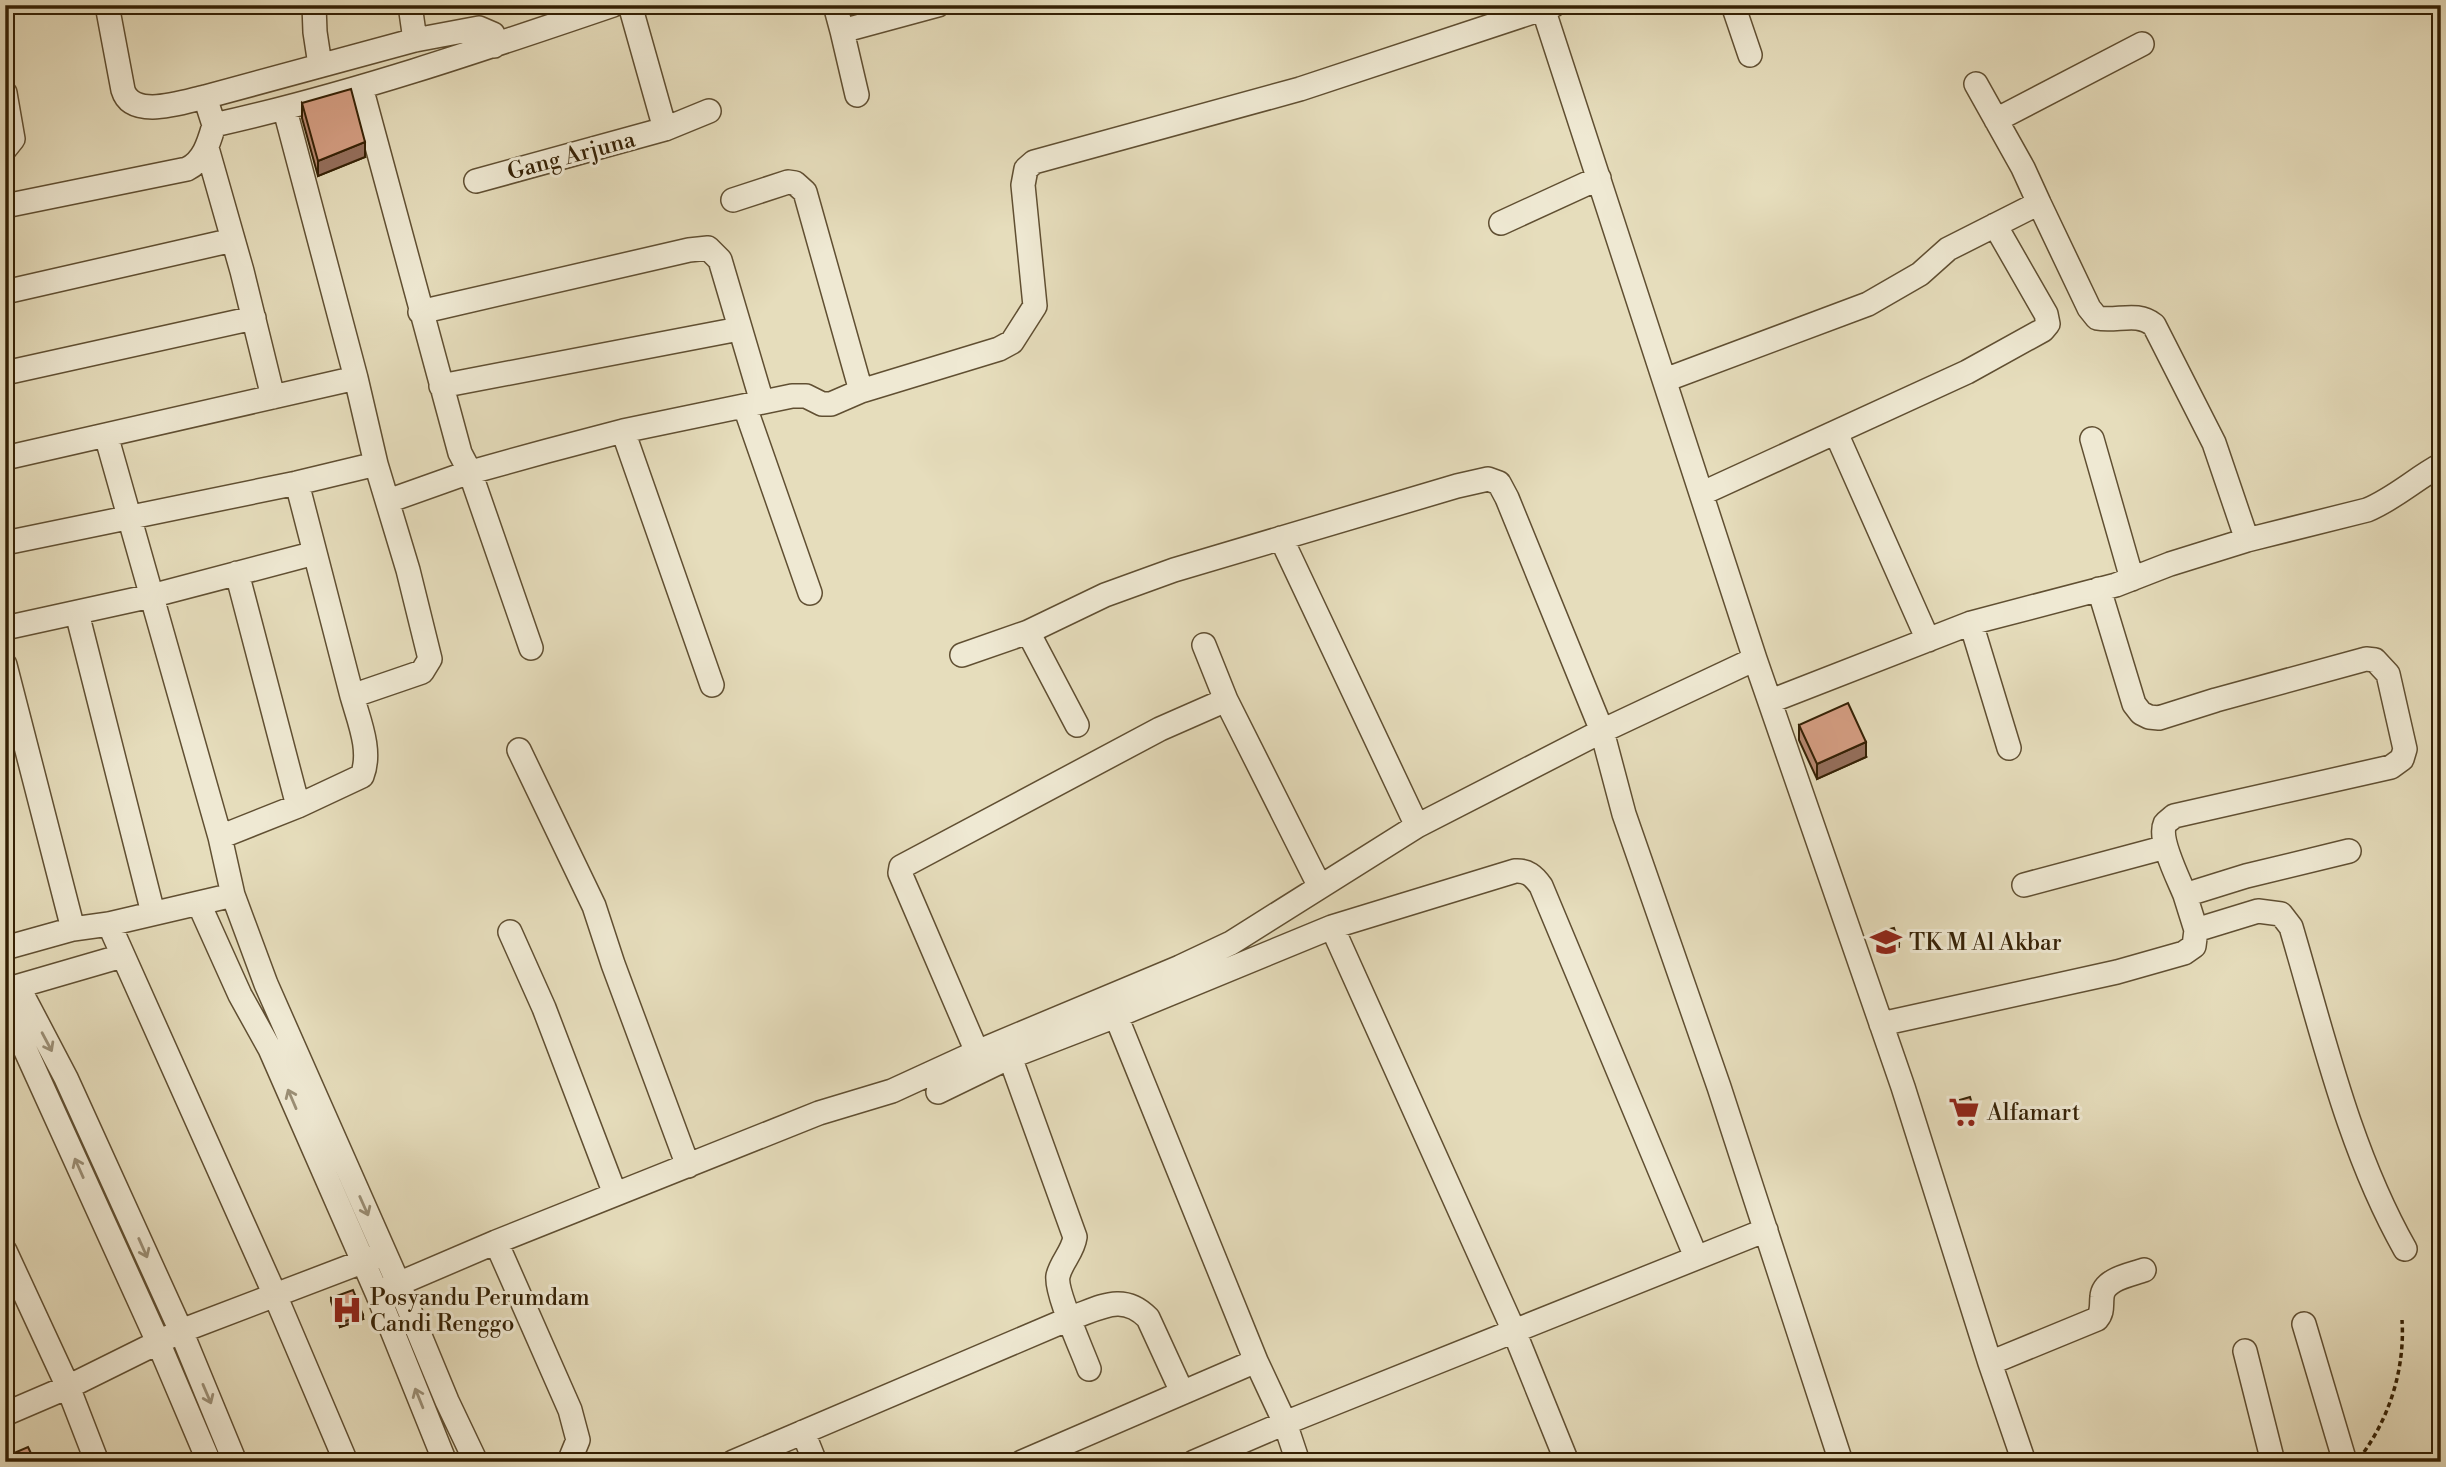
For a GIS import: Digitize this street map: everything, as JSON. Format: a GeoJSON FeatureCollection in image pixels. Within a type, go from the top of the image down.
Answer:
{"type":"FeatureCollection","features":[{"type":"Feature","properties":{"kind":"street"},"geometry":{"type":"LineString","coordinates":[[107,5],[123,90],[132,104],[148,108],[205,97],[415,40],[480,28],[493,34],[494,46]]}},
{"type":"Feature","properties":{"kind":"street"},"geometry":{"type":"LineString","coordinates":[[314,5],[320,65]]}},
{"type":"Feature","properties":{"kind":"street"},"geometry":{"type":"LineString","coordinates":[[410,5],[415,40]]}},
{"type":"Feature","properties":{"kind":"street"},"geometry":{"type":"LineString","coordinates":[[214,125],[285,110],[494,46],[612,5]]}},
{"type":"Feature","properties":{"kind":"street","name":"Gang Arjuna"},"geometry":{"type":"LineString","coordinates":[[630,5],[665,129]]}},
{"type":"Feature","properties":{"kind":"street"},"geometry":{"type":"LineString","coordinates":[[835,5],[857,95]]}},
{"type":"Feature","properties":{"kind":"street"},"geometry":{"type":"LineString","coordinates":[[842,31],[938,5]]}},
{"type":"Feature","properties":{"kind":"street"},"geometry":{"type":"LineString","coordinates":[[1733,5],[1751,55]]}},
{"type":"Feature","properties":{"kind":"street"},"geometry":{"type":"LineString","coordinates":[[387,501],[470,472],[623,431],[801,396],[827,404],[999,349],[1012,342],[1035,306],[1023,185],[1026,169],[1034,163],[1300,89],[1547,7],[1755,659],[1881,1024],[2024,1462]]}},
{"type":"Feature","properties":{"kind":"street"},"geometry":{"type":"LineString","coordinates":[[1996,120],[2142,44]]}},
{"type":"Feature","properties":{"kind":"street"},"geometry":{"type":"LineString","coordinates":[[1976,84],[2023,168],[2089,308],[2097,318],[2111,321],[2136,317],[2148,320],[2154,325],[2214,443],[2247,540]]}},
{"type":"Feature","properties":{"kind":"street"},"geometry":{"type":"LineString","coordinates":[[361,87],[460,453],[470,472],[531,648]]}},
{"type":"Feature","properties":{"kind":"street"},"geometry":{"type":"LineString","coordinates":[[5,93],[13,139],[5,149]]}},
{"type":"Feature","properties":{"kind":"street"},"geometry":{"type":"LineString","coordinates":[[5,206],[187,169],[197,163],[207,148],[214,125],[205,97]]}},
{"type":"Feature","properties":{"kind":"street"},"geometry":{"type":"LineString","coordinates":[[285,110],[376,464],[420,614],[430,659],[422,672],[352,696]]}},
{"type":"Feature","properties":{"kind":"street","name":"Gang Arjuna"},"geometry":{"type":"LineString","coordinates":[[477,181],[665,129],[709,111]]}},
{"type":"Feature","properties":{"kind":"street"},"geometry":{"type":"LineString","coordinates":[[207,148],[273,397]]}},
{"type":"Feature","properties":{"kind":"street"},"geometry":{"type":"LineString","coordinates":[[1502,223],[1600,178]]}},
{"type":"Feature","properties":{"kind":"street"},"geometry":{"type":"LineString","coordinates":[[733,200],[788,182],[795,183],[805,192],[862,391]]}},
{"type":"Feature","properties":{"kind":"street"},"geometry":{"type":"LineString","coordinates":[[1665,380],[1868,304],[1920,274],[1948,249],[2039,203]]}},
{"type":"Feature","properties":{"kind":"street"},"geometry":{"type":"LineString","coordinates":[[1703,493],[1967,372],[2036,336],[2046,327],[2046,314],[1995,225]]}},
{"type":"Feature","properties":{"kind":"street"},"geometry":{"type":"LineString","coordinates":[[5,292],[233,240]]}},
{"type":"Feature","properties":{"kind":"street"},"geometry":{"type":"LineString","coordinates":[[420,312],[708,248],[720,260],[739,329],[754,404],[810,593]]}},
{"type":"Feature","properties":{"kind":"street"},"geometry":{"type":"LineString","coordinates":[[5,373],[254,318]]}},
{"type":"Feature","properties":{"kind":"street"},"geometry":{"type":"LineString","coordinates":[[441,386],[739,329]]}},
{"type":"Feature","properties":{"kind":"street"},"geometry":{"type":"LineString","coordinates":[[5,458],[356,378]]}},
{"type":"Feature","properties":{"kind":"street"},"geometry":{"type":"LineString","coordinates":[[623,431],[712,685]]}},
{"type":"Feature","properties":{"kind":"street"},"geometry":{"type":"LineString","coordinates":[[1836,433],[1928,640]]}},
{"type":"Feature","properties":{"kind":"street"},"geometry":{"type":"LineString","coordinates":[[106,435],[220,837],[233,895],[266,984],[280,1045],[311,1145],[377,1293],[445,1462]]}},
{"type":"Feature","properties":{"kind":"street"},"geometry":{"type":"LineString","coordinates":[[2092,439],[2132,579]]}},
{"type":"Feature","properties":{"kind":"street"},"geometry":{"type":"LineString","coordinates":[[5,543],[376,464]]}},
{"type":"Feature","properties":{"kind":"street"},"geometry":{"type":"LineString","coordinates":[[1771,701],[1971,623],[2099,589],[2247,540],[2367,510],[2386,502],[2422,475],[2441,465]]}},
{"type":"Feature","properties":{"kind":"street"},"geometry":{"type":"LineString","coordinates":[[962,655],[1028,632],[1105,595],[1174,570],[1472,482],[1488,479],[1499,483],[1545,587],[1602,731],[1624,814],[1719,1087],[1841,1462]]}},
{"type":"Feature","properties":{"kind":"street"},"geometry":{"type":"LineString","coordinates":[[220,837],[298,806],[362,776],[366,766],[366,752],[296,483]]}},
{"type":"Feature","properties":{"kind":"street"},"geometry":{"type":"LineString","coordinates":[[1281,538],[1417,826]]}},
{"type":"Feature","properties":{"kind":"street"},"geometry":{"type":"LineString","coordinates":[[5,628],[151,596],[315,553]]}},
{"type":"Feature","properties":{"kind":"street"},"geometry":{"type":"LineString","coordinates":[[237,573],[298,806]]}},
{"type":"Feature","properties":{"kind":"street"},"geometry":{"type":"LineString","coordinates":[[1881,1024],[2117,972],[2184,953],[2194,946],[2196,930],[2166,847],[2165,824],[2174,817],[2391,767],[2399,763],[2405,755],[2388,674],[2375,660],[2366,659],[2159,718],[2141,713],[2134,704],[2099,589]]}},
{"type":"Feature","properties":{"kind":"street"},"geometry":{"type":"LineString","coordinates":[[77,613],[153,913]]}},
{"type":"Feature","properties":{"kind":"street"},"geometry":{"type":"LineString","coordinates":[[1971,623],[2008,748]]}},
{"type":"Feature","properties":{"kind":"street"},"geometry":{"type":"LineString","coordinates":[[1028,632],[1077,725]]}},
{"type":"Feature","properties":{"kind":"street"},"geometry":{"type":"LineString","coordinates":[[1204,645],[1226,700],[1320,887]]}},
{"type":"Feature","properties":{"kind":"street"},"geometry":{"type":"LineString","coordinates":[[377,1293],[615,1194],[818,1114],[892,1090],[1180,967],[1231,943],[1417,826],[1602,731],[1755,659]]}},
{"type":"Feature","properties":{"kind":"street"},"geometry":{"type":"LineString","coordinates":[[5,665],[74,929]]}},
{"type":"Feature","properties":{"kind":"street"},"geometry":{"type":"LineString","coordinates":[[977,1052],[900,873],[901,867],[1160,729],[1226,700]]}},
{"type":"Feature","properties":{"kind":"street"},"geometry":{"type":"LineString","coordinates":[[519,750],[594,906],[688,1166]]}},
{"type":"Feature","properties":{"kind":"street"},"geometry":{"type":"LineString","coordinates":[[2024,885],[2166,847]]}},
{"type":"Feature","properties":{"kind":"street"},"geometry":{"type":"LineString","coordinates":[[2185,895],[2246,876],[2349,851]]}},
{"type":"Feature","properties":{"kind":"street"},"geometry":{"type":"LineString","coordinates":[[938,1092],[1010,1058],[1332,927],[1522,870],[1535,878],[1541,886],[1696,1257]]}},
{"type":"Feature","properties":{"kind":"street"},"geometry":{"type":"LineString","coordinates":[[5,948],[74,929],[109,924],[233,895]]}},
{"type":"Feature","properties":{"kind":"street"},"geometry":{"type":"LineString","coordinates":[[199,904],[240,995],[280,1045],[333,1135],[447,1401],[476,1462]]}},
{"type":"Feature","properties":{"kind":"street"},"geometry":{"type":"LineString","coordinates":[[2196,930],[2258,911],[2281,914],[2291,927],[2339,1088],[2363,1157],[2386,1216],[2405,1249]]}},
{"type":"Feature","properties":{"kind":"street"},"geometry":{"type":"LineString","coordinates":[[109,924],[275,1295],[346,1462]]}},
{"type":"Feature","properties":{"kind":"street"},"geometry":{"type":"LineString","coordinates":[[1332,927],[1514,1331],[1567,1462]]}},
{"type":"Feature","properties":{"kind":"street"},"geometry":{"type":"LineString","coordinates":[[510,932],[544,1008],[615,1194]]}},
{"type":"Feature","properties":{"kind":"street"},"geometry":{"type":"LineString","coordinates":[[218,946],[247,935]]}},
{"type":"Feature","properties":{"kind":"street"},"geometry":{"type":"LineString","coordinates":[[6,993],[122,956]]}},
{"type":"Feature","properties":{"kind":"street"},"geometry":{"type":"LineString","coordinates":[[240,995],[266,984]]}},
{"type":"Feature","properties":{"kind":"street"},"geometry":{"type":"LineString","coordinates":[[6,993],[23,996],[66,1078],[181,1331],[235,1462]]}},
{"type":"Feature","properties":{"kind":"street"},"geometry":{"type":"LineString","coordinates":[[6,993],[209,1462]]}},
{"type":"Feature","properties":{"kind":"street"},"geometry":{"type":"LineString","coordinates":[[1116,1016],[1256,1361],[1285,1423],[1298,1462]]}},
{"type":"Feature","properties":{"kind":"street"},"geometry":{"type":"LineString","coordinates":[[1010,1058],[1075,1237],[1073,1248],[1059,1272],[1057,1284],[1089,1369]]}},
{"type":"Feature","properties":{"kind":"street"},"geometry":{"type":"LineString","coordinates":[[311,1145],[333,1135]]}},
{"type":"Feature","properties":{"kind":"street"},"geometry":{"type":"LineString","coordinates":[[329,1184],[350,1175]]}},
{"type":"Feature","properties":{"kind":"street"},"geometry":{"type":"LineString","coordinates":[[1194,1462],[1766,1230]]}},
{"type":"Feature","properties":{"kind":"street"},"geometry":{"type":"LineString","coordinates":[[496,1242],[569,1410],[578,1440],[569,1462]]}},
{"type":"Feature","properties":{"kind":"street"},"geometry":{"type":"LineString","coordinates":[[5,1251],[68,1387],[97,1462]]}},
{"type":"Feature","properties":{"kind":"street"},"geometry":{"type":"LineString","coordinates":[[5,1414],[68,1387],[181,1331],[384,1253]]}},
{"type":"Feature","properties":{"kind":"street"},"geometry":{"type":"LineString","coordinates":[[1990,1363],[2097,1320],[2105,1288],[2114,1280],[2144,1270]]}},
{"type":"Feature","properties":{"kind":"street"},"geometry":{"type":"LineString","coordinates":[[733,1462],[1112,1303],[1126,1303],[1139,1308],[1148,1318],[1182,1392]]}},
{"type":"Feature","properties":{"kind":"street"},"geometry":{"type":"LineString","coordinates":[[2304,1324],[2353,1458]]}},
{"type":"Feature","properties":{"kind":"street"},"geometry":{"type":"LineString","coordinates":[[2245,1351],[2273,1462]]}},
{"type":"Feature","properties":{"kind":"street"},"geometry":{"type":"LineString","coordinates":[[1022,1462],[1256,1361]]}},
{"type":"Feature","properties":{"kind":"street"},"geometry":{"type":"LineString","coordinates":[[803,1433],[815,1462]]}},
{"type":"Feature","properties":{"kind":"path"},"geometry":{"type":"LineString","coordinates":[[2353,1458],[2374,1438],[2390,1404],[2403,1341],[2402,1320]]}},
{"type":"Feature","properties":{"kind":"building"},"geometry":{"type":"Polygon","coordinates":[[[351,89],[365,142],[318,161],[302,103],[351,89]]]}},
{"type":"Feature","properties":{"kind":"building"},"geometry":{"type":"Polygon","coordinates":[[[1848,703],[1866,742],[1817,764],[1799,725],[1848,703]]]}},
{"type":"Feature","properties":{"kind":"building","name":"TK M Al Akbar"},"geometry":{"type":"Polygon","coordinates":[[[1894,928],[1899,943],[1878,948],[1874,933],[1894,928]]]}},
{"type":"Feature","properties":{"kind":"building","name":"Alfamart"},"geometry":{"type":"Polygon","coordinates":[[[1970,1097],[1975,1114],[1959,1119],[1953,1102],[1970,1097]]]}},
{"type":"Feature","properties":{"kind":"building","name":"Posyandu Perumdam Candi Renggo"},"geometry":{"type":"Polygon","coordinates":[[[353,1290],[363,1315],[340,1323],[331,1298],[353,1290]]]}},
{"type":"Feature","properties":{"kind":"building"},"geometry":{"type":"Polygon","coordinates":[[[28,1447],[35,1462],[5,1462],[5,1457],[28,1447]]]}},
{"type":"Feature","properties":{"kind":"place","name":"TK M Al Akbar"},"geometry":{"type":"Point","coordinates":[1886,942]}},
{"type":"Feature","properties":{"kind":"place","name":"Alfamart"},"geometry":{"type":"Point","coordinates":[1964,1112]}},
{"type":"Feature","properties":{"kind":"place","name":"Posyandu Perumdam Candi Renggo"},"geometry":{"type":"Point","coordinates":[347,1310]}}]}
